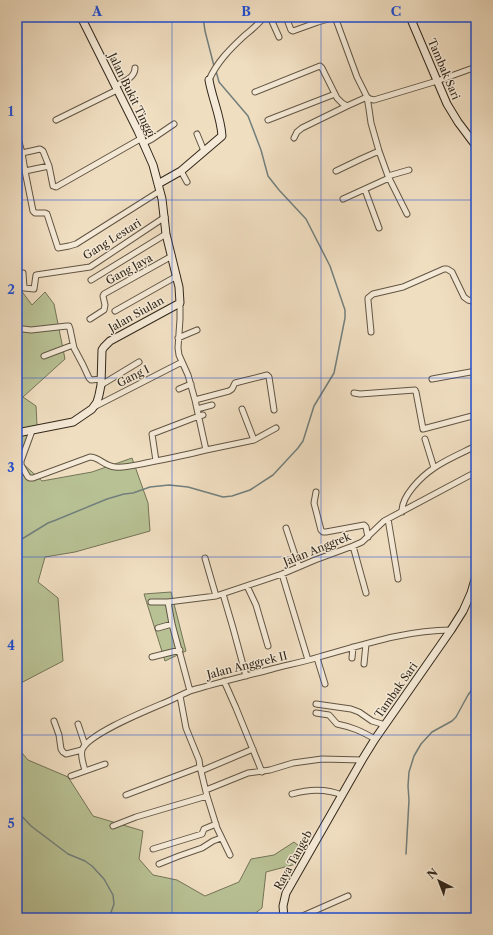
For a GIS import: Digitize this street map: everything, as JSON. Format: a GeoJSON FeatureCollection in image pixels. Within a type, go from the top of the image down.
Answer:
{"type":"FeatureCollection","features":[{"type":"Feature","properties":{"kind":"street","name":"Jalan Bukit Tinggi"},"geometry":{"type":"LineString","coordinates":[[81,17],[143,141],[153,165],[159,187]]}},
{"type":"Feature","properties":{"kind":"street"},"geometry":{"type":"LineString","coordinates":[[17,135],[33,211],[35,213],[47,214],[58,248],[76,244],[181,171],[222,136],[221,125],[209,80],[217,64],[244,36],[258,25],[264,17]]}},
{"type":"Feature","properties":{"kind":"street"},"geometry":{"type":"LineString","coordinates":[[270,17],[279,37]]}},
{"type":"Feature","properties":{"kind":"street"},"geometry":{"type":"LineString","coordinates":[[286,17],[292,31],[335,17],[366,97],[371,123],[379,151],[406,214]]}},
{"type":"Feature","properties":{"kind":"street","name":"Tambak Sari"},"geometry":{"type":"LineString","coordinates":[[410,17],[447,104],[466,134],[476,146]]}},
{"type":"Feature","properties":{"kind":"street"},"geometry":{"type":"LineString","coordinates":[[255,92],[320,66],[339,101],[347,106]]}},
{"type":"Feature","properties":{"kind":"street"},"geometry":{"type":"LineString","coordinates":[[294,138],[297,132],[302,128],[366,97],[374,100],[437,81],[476,67]]}},
{"type":"Feature","properties":{"kind":"street"},"geometry":{"type":"LineString","coordinates":[[56,120],[116,88],[133,76],[135,68]]}},
{"type":"Feature","properties":{"kind":"street"},"geometry":{"type":"LineString","coordinates":[[268,120],[335,94]]}},
{"type":"Feature","properties":{"kind":"street"},"geometry":{"type":"LineString","coordinates":[[22,153],[42,149],[49,166],[53,186],[57,187],[143,141],[152,139],[174,124]]}},
{"type":"Feature","properties":{"kind":"street"},"geometry":{"type":"LineString","coordinates":[[197,134],[204,151]]}},
{"type":"Feature","properties":{"kind":"street"},"geometry":{"type":"LineString","coordinates":[[336,171],[379,151]]}},
{"type":"Feature","properties":{"kind":"street"},"geometry":{"type":"LineString","coordinates":[[25,171],[49,166]]}},
{"type":"Feature","properties":{"kind":"street"},"geometry":{"type":"LineString","coordinates":[[343,199],[365,190],[389,177],[408,170]]}},
{"type":"Feature","properties":{"kind":"street"},"geometry":{"type":"LineString","coordinates":[[181,171],[187,182]]}},
{"type":"Feature","properties":{"kind":"street","name":"Jalan Siulan"},"geometry":{"type":"LineString","coordinates":[[94,407],[99,395],[101,382],[102,350],[110,341],[180,303],[180,294],[166,234],[165,217],[159,187]]}},
{"type":"Feature","properties":{"kind":"street"},"geometry":{"type":"LineString","coordinates":[[365,190],[380,228]]}},
{"type":"Feature","properties":{"kind":"street","name":"Gang Lestari"},"geometry":{"type":"LineString","coordinates":[[23,273],[24,288],[34,289],[36,275],[90,267],[165,217]]}},
{"type":"Feature","properties":{"kind":"street"},"geometry":{"type":"LineString","coordinates":[[91,280],[166,234]]}},
{"type":"Feature","properties":{"kind":"street","name":"Gang Jaya"},"geometry":{"type":"LineString","coordinates":[[90,319],[104,310],[104,294],[172,256]]}},
{"type":"Feature","properties":{"kind":"street"},"geometry":{"type":"LineString","coordinates":[[371,332],[368,300],[370,296],[403,287],[447,269],[452,272],[464,298],[466,300],[476,302]]}},
{"type":"Feature","properties":{"kind":"street"},"geometry":{"type":"LineString","coordinates":[[115,311],[176,276]]}},
{"type":"Feature","properties":{"kind":"street"},"geometry":{"type":"LineString","coordinates":[[180,303],[178,348],[191,384],[197,409],[201,416],[206,450]]}},
{"type":"Feature","properties":{"kind":"street"},"geometry":{"type":"LineString","coordinates":[[23,329],[31,330],[68,326],[73,345],[90,379],[101,382],[139,362]]}},
{"type":"Feature","properties":{"kind":"street"},"geometry":{"type":"LineString","coordinates":[[178,338],[196,330]]}},
{"type":"Feature","properties":{"kind":"street"},"geometry":{"type":"LineString","coordinates":[[44,356],[73,345]]}},
{"type":"Feature","properties":{"kind":"street","name":"Gang I"},"geometry":{"type":"LineString","coordinates":[[94,407],[182,362]]}},
{"type":"Feature","properties":{"kind":"street"},"geometry":{"type":"LineString","coordinates":[[432,378],[476,372]]}},
{"type":"Feature","properties":{"kind":"street"},"geometry":{"type":"LineString","coordinates":[[195,400],[229,391],[235,383],[267,375],[269,377],[274,410]]}},
{"type":"Feature","properties":{"kind":"street"},"geometry":{"type":"LineString","coordinates":[[179,390],[191,384]]}},
{"type":"Feature","properties":{"kind":"street"},"geometry":{"type":"LineString","coordinates":[[354,393],[360,394],[415,390],[423,429],[476,415]]}},
{"type":"Feature","properties":{"kind":"street"},"geometry":{"type":"LineString","coordinates":[[197,409],[212,405]]}},
{"type":"Feature","properties":{"kind":"street"},"geometry":{"type":"LineString","coordinates":[[17,433],[72,422],[94,407]]}},
{"type":"Feature","properties":{"kind":"street"},"geometry":{"type":"LineString","coordinates":[[242,409],[254,440]]}},
{"type":"Feature","properties":{"kind":"street"},"geometry":{"type":"LineString","coordinates":[[156,461],[152,434],[201,416]]}},
{"type":"Feature","properties":{"kind":"street"},"geometry":{"type":"LineString","coordinates":[[32,431],[21,462],[22,467],[30,478],[90,457],[95,458],[107,466],[128,466],[254,440],[276,428]]}},
{"type":"Feature","properties":{"kind":"street"},"geometry":{"type":"LineString","coordinates":[[425,439],[434,468]]}},
{"type":"Feature","properties":{"kind":"street"},"geometry":{"type":"LineString","coordinates":[[402,512],[401,507],[403,501],[421,479],[434,468],[476,446]]}},
{"type":"Feature","properties":{"kind":"street","name":"Jalan Anggrek"},"geometry":{"type":"LineString","coordinates":[[308,660],[282,574],[362,542],[377,527],[388,519],[476,472]]}},
{"type":"Feature","properties":{"kind":"street"},"geometry":{"type":"LineString","coordinates":[[316,492],[314,503],[321,530],[323,532],[364,525],[366,527],[368,537]]}},
{"type":"Feature","properties":{"kind":"street"},"geometry":{"type":"LineString","coordinates":[[388,519],[398,579]]}},
{"type":"Feature","properties":{"kind":"street"},"geometry":{"type":"LineString","coordinates":[[286,528],[299,567]]}},
{"type":"Feature","properties":{"kind":"street"},"geometry":{"type":"LineString","coordinates":[[353,546],[366,593]]}},
{"type":"Feature","properties":{"kind":"street"},"geometry":{"type":"LineString","coordinates":[[205,558],[216,596]]}},
{"type":"Feature","properties":{"kind":"street"},"geometry":{"type":"LineString","coordinates":[[151,602],[168,602],[216,596],[282,574]]}},
{"type":"Feature","properties":{"kind":"street","name":"Tambak Sari"},"geometry":{"type":"LineString","coordinates":[[331,815],[375,739],[452,630],[471,593],[476,576]]}},
{"type":"Feature","properties":{"kind":"street"},"geometry":{"type":"LineString","coordinates":[[247,586],[256,605],[268,646]]}},
{"type":"Feature","properties":{"kind":"street"},"geometry":{"type":"LineString","coordinates":[[223,594],[246,676]]}},
{"type":"Feature","properties":{"kind":"street"},"geometry":{"type":"LineString","coordinates":[[168,602],[172,624],[190,691]]}},
{"type":"Feature","properties":{"kind":"street"},"geometry":{"type":"LineString","coordinates":[[158,628],[172,624]]}},
{"type":"Feature","properties":{"kind":"street","name":"Jalan Anggrek II"},"geometry":{"type":"LineString","coordinates":[[82,750],[103,732],[190,691],[409,633],[431,630],[452,630]]}},
{"type":"Feature","properties":{"kind":"street"},"geometry":{"type":"LineString","coordinates":[[364,664],[366,644]]}},
{"type":"Feature","properties":{"kind":"street"},"geometry":{"type":"LineString","coordinates":[[352,658],[353,647]]}},
{"type":"Feature","properties":{"kind":"street"},"geometry":{"type":"LineString","coordinates":[[152,657],[180,650]]}},
{"type":"Feature","properties":{"kind":"street"},"geometry":{"type":"LineString","coordinates":[[317,658],[325,684]]}},
{"type":"Feature","properties":{"kind":"street"},"geometry":{"type":"LineString","coordinates":[[224,681],[262,772]]}},
{"type":"Feature","properties":{"kind":"street"},"geometry":{"type":"LineString","coordinates":[[180,696],[186,728],[199,760],[206,793],[216,824],[230,855]]}},
{"type":"Feature","properties":{"kind":"street"},"geometry":{"type":"LineString","coordinates":[[316,704],[351,709],[359,712],[372,721],[385,725]]}},
{"type":"Feature","properties":{"kind":"street"},"geometry":{"type":"LineString","coordinates":[[316,713],[329,715],[337,724],[354,728],[375,739]]}},
{"type":"Feature","properties":{"kind":"street"},"geometry":{"type":"LineString","coordinates":[[54,721],[59,735],[61,749],[64,754],[82,750],[82,760],[85,771]]}},
{"type":"Feature","properties":{"kind":"street"},"geometry":{"type":"LineString","coordinates":[[78,724],[86,745]]}},
{"type":"Feature","properties":{"kind":"street"},"geometry":{"type":"LineString","coordinates":[[126,795],[253,749]]}},
{"type":"Feature","properties":{"kind":"street"},"geometry":{"type":"LineString","coordinates":[[113,826],[206,793],[248,773],[262,772],[293,763],[322,759],[362,760]]}},
{"type":"Feature","properties":{"kind":"street"},"geometry":{"type":"LineString","coordinates":[[71,776],[105,764]]}},
{"type":"Feature","properties":{"kind":"street"},"geometry":{"type":"LineString","coordinates":[[292,794],[307,790],[323,790],[334,791],[342,795]]}},
{"type":"Feature","properties":{"kind":"street","name":"Raya Tangeb"},"geometry":{"type":"LineString","coordinates":[[284,918],[283,906],[286,893],[331,815]]}},
{"type":"Feature","properties":{"kind":"street"},"geometry":{"type":"LineString","coordinates":[[154,849],[202,834],[204,829],[216,824]]}},
{"type":"Feature","properties":{"kind":"street"},"geometry":{"type":"LineString","coordinates":[[159,864],[202,848],[213,841],[222,838]]}},
{"type":"Feature","properties":{"kind":"street"},"geometry":{"type":"LineString","coordinates":[[298,918],[348,896]]}},
{"type":"Feature","properties":{"kind":"green space"},"geometry":{"type":"Polygon","coordinates":[[[17,285],[32,305],[45,292],[54,304],[65,359],[23,397],[36,406],[37,425],[21,462],[42,481],[92,472],[132,458],[148,503],[150,531],[75,552],[45,557],[38,582],[58,598],[63,661],[17,685],[17,285]]]}},
{"type":"Feature","properties":{"kind":"green space"},"geometry":{"type":"Polygon","coordinates":[[[171,592],[186,651],[165,661],[144,594],[171,592]]]}},
{"type":"Feature","properties":{"kind":"green space"},"geometry":{"type":"Polygon","coordinates":[[[17,747],[28,760],[68,777],[93,816],[143,831],[139,859],[153,875],[177,880],[205,896],[239,882],[251,859],[274,855],[294,842],[304,850],[304,862],[266,872],[262,908],[249,918],[17,918],[17,747]]]}},
{"type":"Feature","properties":{"kind":"waterway"},"geometry":{"type":"LineString","coordinates":[[203,17],[214,66]]}},
{"type":"Feature","properties":{"kind":"waterway"},"geometry":{"type":"LineString","coordinates":[[17,542],[48,523],[107,499],[133,493],[150,487],[169,485],[188,487],[223,497],[232,496],[250,490],[273,475],[298,448],[303,441],[314,406],[334,373],[345,318],[345,310],[330,266],[306,219],[268,176],[261,150],[248,116],[219,82],[216,71]]}},
{"type":"Feature","properties":{"kind":"waterway"},"geometry":{"type":"LineString","coordinates":[[406,854],[409,772],[414,756],[421,744],[432,732],[452,721],[456,717],[476,684]]}},
{"type":"Feature","properties":{"kind":"waterway"},"geometry":{"type":"LineString","coordinates":[[17,811],[31,826],[68,854],[85,861],[92,866],[104,879],[113,895],[114,904],[109,918]]}}]}
